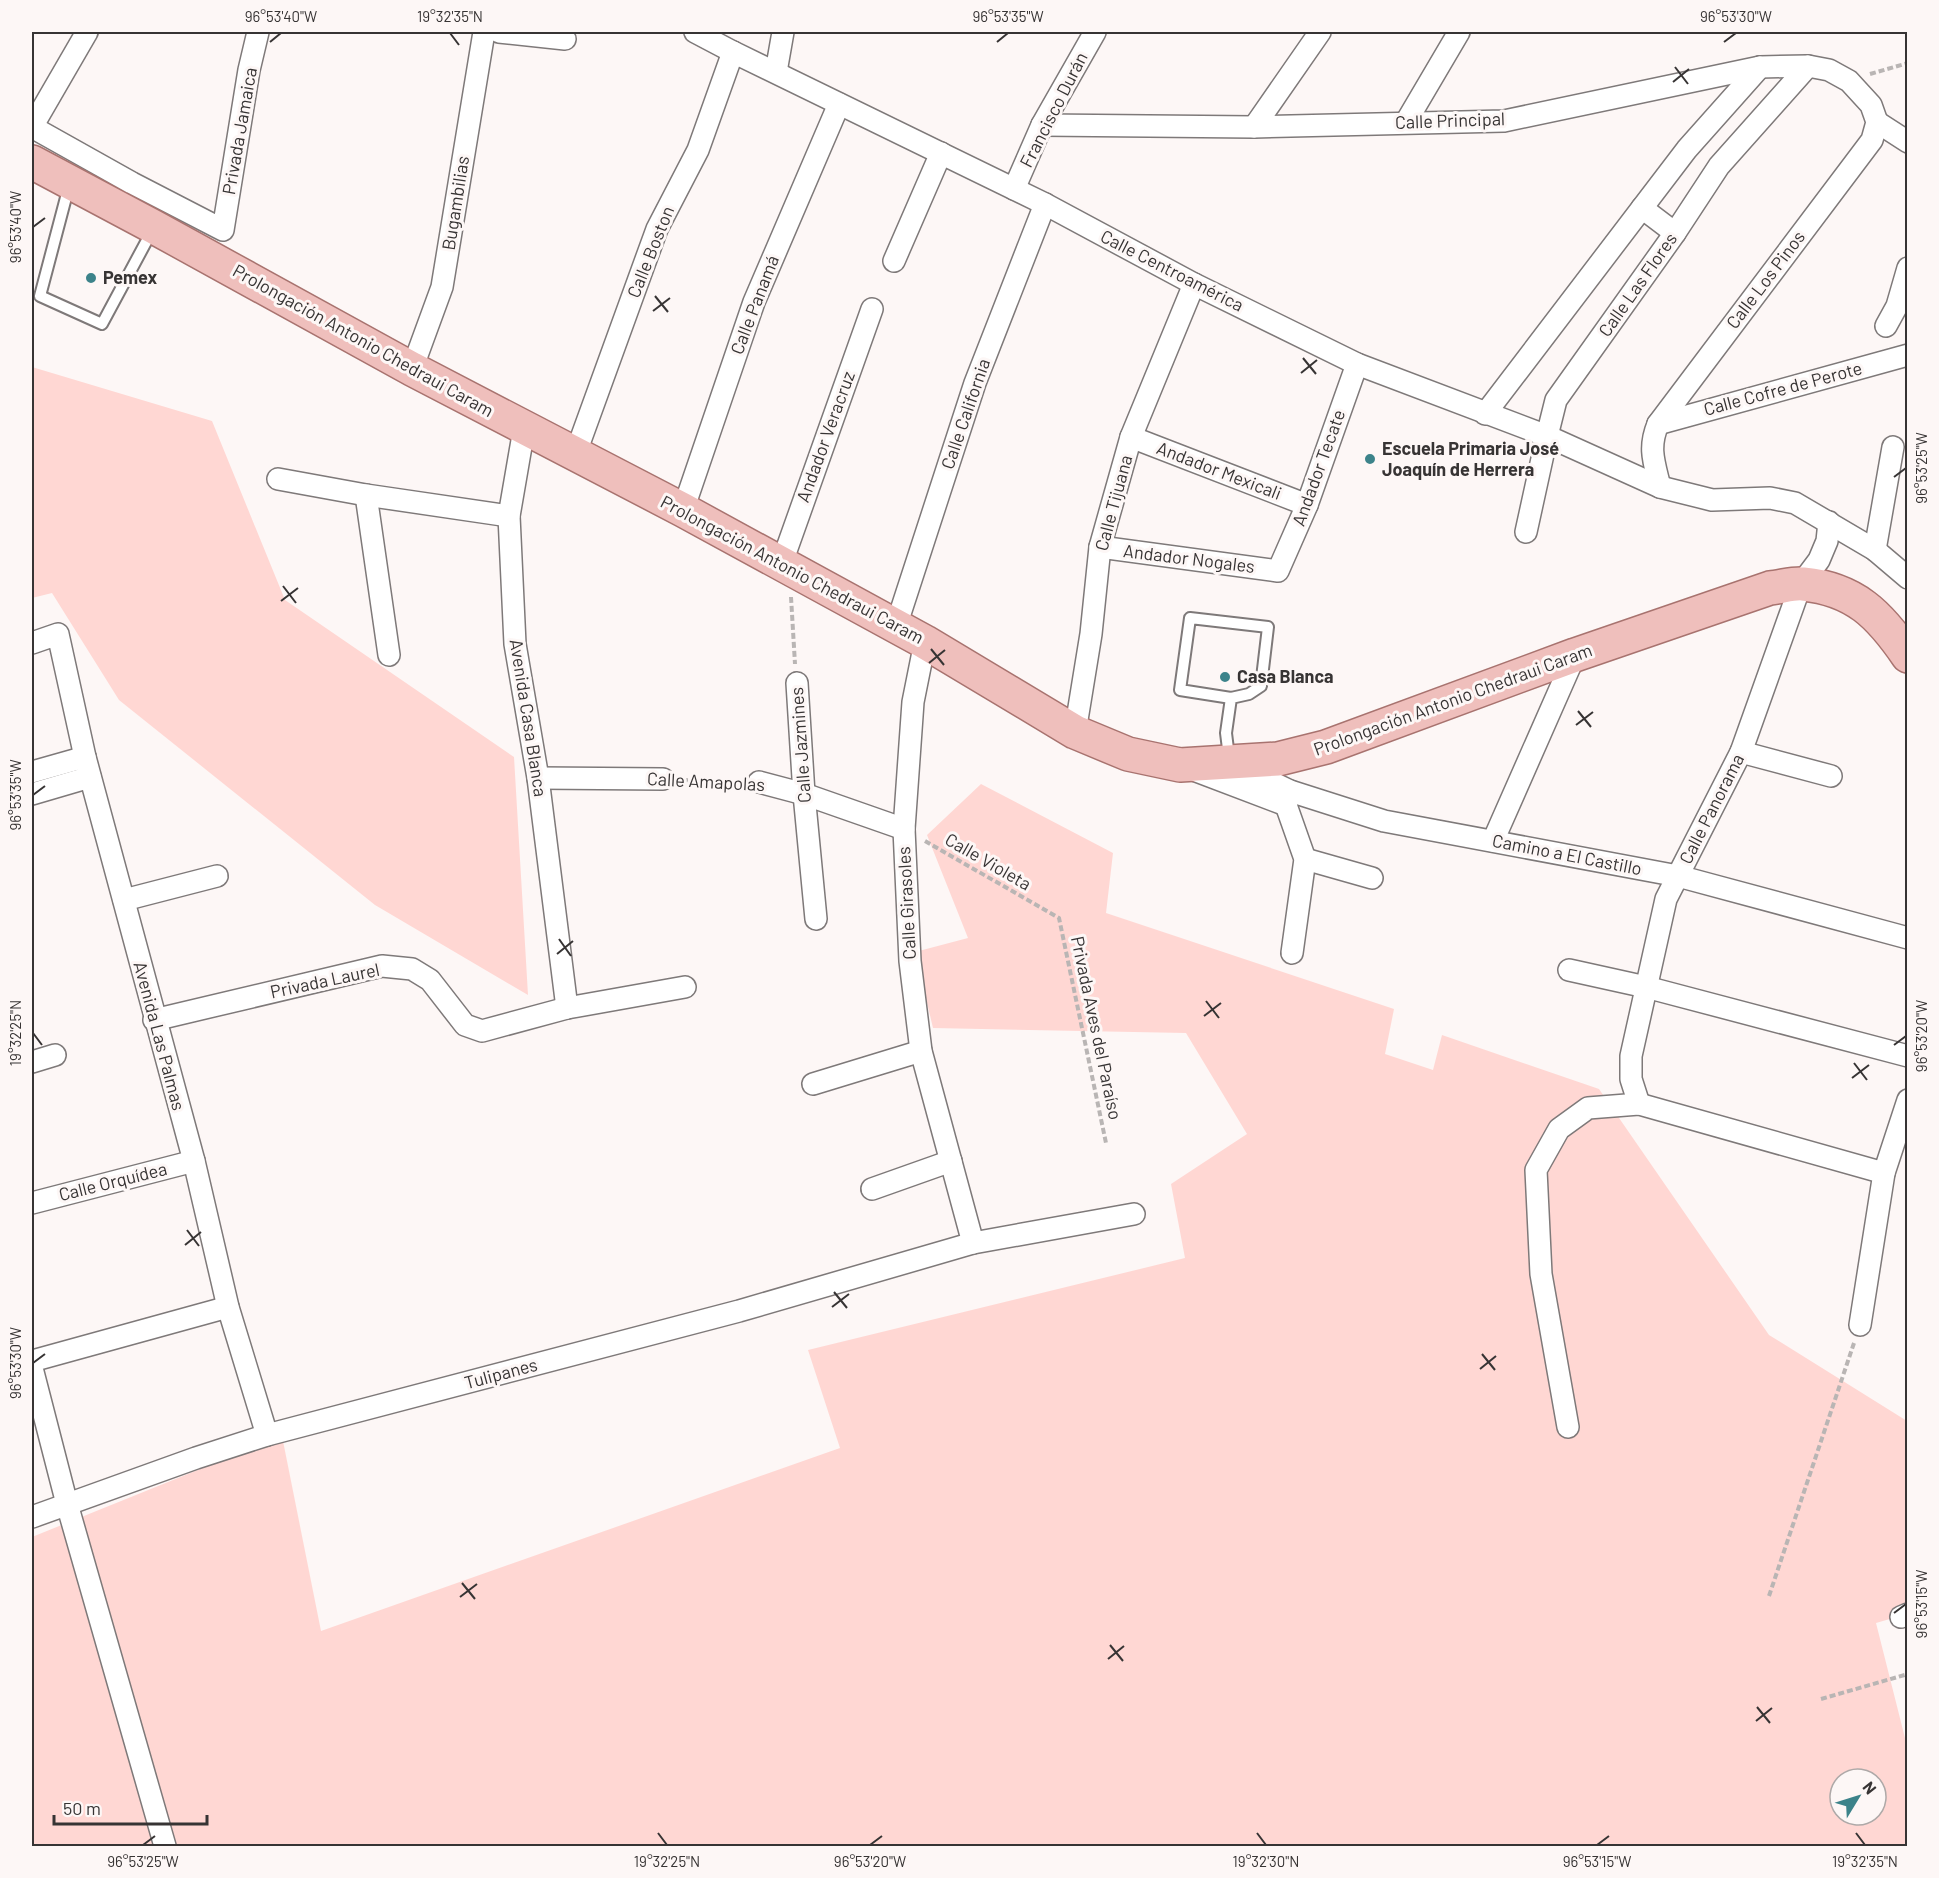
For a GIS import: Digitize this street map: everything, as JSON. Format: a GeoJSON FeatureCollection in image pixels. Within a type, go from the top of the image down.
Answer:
{"type":"FeatureCollection","features":[{"type":"Feature","properties":{"kind":"main road","name":"Prolongación Antonio Chedraui Caram"},"geometry":{"type":"LineString","coordinates":[[32,162],[412,369],[683,510],[896,626],[1075,732],[1128,754],[1180,765],[1278,759],[1326,747],[1770,588],[1801,584],[1829,589],[1862,603],[1888,627],[1908,656]]}},
{"type":"Feature","properties":{"kind":"street"},"geometry":{"type":"LineString","coordinates":[[32,127],[87,32]]}},
{"type":"Feature","properties":{"kind":"street","name":"Privada Jamaica"},"geometry":{"type":"LineString","coordinates":[[32,127],[132,183],[223,230],[249,70],[258,32]]}},
{"type":"Feature","properties":{"kind":"street","name":"Bugambilias"},"geometry":{"type":"LineString","coordinates":[[412,369],[442,287],[484,32]]}},
{"type":"Feature","properties":{"kind":"street"},"geometry":{"type":"LineString","coordinates":[[499,32],[565,39]]}},
{"type":"Feature","properties":{"kind":"street","name":"Calle Centroamérica"},"geometry":{"type":"LineString","coordinates":[[695,32],[1045,204],[1194,284],[1357,364],[1546,436],[1660,487],[1712,500],[1770,498],[1796,503],[1875,550],[1908,578]]}},
{"type":"Feature","properties":{"kind":"street"},"geometry":{"type":"LineString","coordinates":[[776,72],[783,32]]}},
{"type":"Feature","properties":{"kind":"street","name":"Francisco Durán"},"geometry":{"type":"LineString","coordinates":[[1014,189],[1042,125],[1095,32]]}},
{"type":"Feature","properties":{"kind":"street"},"geometry":{"type":"LineString","coordinates":[[1254,127],[1320,32]]}},
{"type":"Feature","properties":{"kind":"street"},"geometry":{"type":"LineString","coordinates":[[1406,122],[1459,32]]}},
{"type":"Feature","properties":{"kind":"street","name":"Calle Boston"},"geometry":{"type":"LineString","coordinates":[[575,455],[657,228],[698,150],[733,52]]}},
{"type":"Feature","properties":{"kind":"street","name":"Calle Principal"},"geometry":{"type":"LineString","coordinates":[[1042,125],[1254,127],[1504,121],[1760,67],[1808,66],[1829,70],[1849,81]]}},
{"type":"Feature","properties":{"kind":"street","name":"Calle Las Flores"},"geometry":{"type":"LineString","coordinates":[[1526,532],[1556,400],[1675,233],[1719,166],[1808,66]]}},
{"type":"Feature","properties":{"kind":"street"},"geometry":{"type":"LineString","coordinates":[[1485,414],[1687,149],[1760,67]]}},
{"type":"Feature","properties":{"kind":"street"},"geometry":{"type":"LineString","coordinates":[[1849,81],[1871,105],[1877,122],[1908,142]]}},
{"type":"Feature","properties":{"kind":"street","name":"Calle Panamá"},"geometry":{"type":"LineString","coordinates":[[683,510],[754,302],[839,104]]}},
{"type":"Feature","properties":{"kind":"street","name":"Calle Los Pinos"},"geometry":{"type":"LineString","coordinates":[[1660,487],[1652,456],[1652,438],[1658,424],[1872,140],[1877,122]]}},
{"type":"Feature","properties":{"kind":"street"},"geometry":{"type":"LineString","coordinates":[[894,261],[941,153]]}},
{"type":"Feature","properties":{"kind":"street","name":"Calle California"},"geometry":{"type":"LineString","coordinates":[[896,626],[975,383],[1045,204]]}},
{"type":"Feature","properties":{"kind":"street"},"geometry":{"type":"LineString","coordinates":[[1642,208],[1675,233]]}},
{"type":"Feature","properties":{"kind":"street"},"geometry":{"type":"LineString","coordinates":[[1886,327],[1897,306],[1908,267]]}},
{"type":"Feature","properties":{"kind":"street","name":"Calle Tijuana"},"geometry":{"type":"LineString","coordinates":[[1075,732],[1091,634],[1100,548],[1131,436],[1194,284]]}},
{"type":"Feature","properties":{"kind":"street","name":"Andador Veracruz"},"geometry":{"type":"LineString","coordinates":[[785,567],[872,309]]}},
{"type":"Feature","properties":{"kind":"street","name":"Calle Cofre de Perote"},"geometry":{"type":"LineString","coordinates":[[1658,424],[1908,355]]}},
{"type":"Feature","properties":{"kind":"street","name":"Andador Tecate"},"geometry":{"type":"LineString","coordinates":[[1278,571],[1307,505],[1357,364]]}},
{"type":"Feature","properties":{"kind":"street","name":"Avenida Casa Blanca"},"geometry":{"type":"LineString","coordinates":[[524,429],[509,516],[515,644],[538,778],[567,1008]]}},
{"type":"Feature","properties":{"kind":"street","name":"Andador Mexicali"},"geometry":{"type":"LineString","coordinates":[[1131,436],[1307,505]]}},
{"type":"Feature","properties":{"kind":"street"},"geometry":{"type":"LineString","coordinates":[[1875,550],[1893,447]]}},
{"type":"Feature","properties":{"kind":"street"},"geometry":{"type":"LineString","coordinates":[[278,479],[366,495],[509,516]]}},
{"type":"Feature","properties":{"kind":"street"},"geometry":{"type":"LineString","coordinates":[[366,495],[389,655]]}},
{"type":"Feature","properties":{"kind":"street","name":"Calle Panorama"},"geometry":{"type":"LineString","coordinates":[[1639,1104],[1631,1079],[1631,1056],[1666,899],[1741,752],[1801,584],[1820,560],[1827,542],[1829,522]]}},
{"type":"Feature","properties":{"kind":"street","name":"Andador Nogales"},"geometry":{"type":"LineString","coordinates":[[1100,548],[1278,571]]}},
{"type":"Feature","properties":{"kind":"street","name":"Avenida Las Palmas"},"geometry":{"type":"LineString","coordinates":[[32,643],[58,634],[87,767],[194,1161],[228,1307],[267,1435]]}},
{"type":"Feature","properties":{"kind":"street","name":"Calle Girasoles"},"geometry":{"type":"LineString","coordinates":[[925,642],[913,702],[904,829],[910,961],[921,1051],[974,1243]]}},
{"type":"Feature","properties":{"kind":"street"},"geometry":{"type":"LineString","coordinates":[[1493,842],[1575,656]]}},
{"type":"Feature","properties":{"kind":"street","name":"Calle Jazmines"},"geometry":{"type":"LineString","coordinates":[[797,683],[804,794],[816,920]]}},
{"type":"Feature","properties":{"kind":"street"},"geometry":{"type":"LineString","coordinates":[[1741,752],[1831,776]]}},
{"type":"Feature","properties":{"kind":"street","name":"Camino a El Castillo"},"geometry":{"type":"LineString","coordinates":[[1230,763],[1288,798]]}},
{"type":"Feature","properties":{"kind":"street","name":"Camino a El Castillo"},"geometry":{"type":"LineString","coordinates":[[1180,765],[1288,798],[1384,821],[1678,876],[1908,938]]}},
{"type":"Feature","properties":{"kind":"street"},"geometry":{"type":"LineString","coordinates":[[32,772],[87,767]]}},
{"type":"Feature","properties":{"kind":"street"},"geometry":{"type":"LineString","coordinates":[[32,794],[87,767]]}},
{"type":"Feature","properties":{"kind":"street","name":"Calle Amapolas"},"geometry":{"type":"LineString","coordinates":[[538,778],[663,779]]}},
{"type":"Feature","properties":{"kind":"street","name":"Calle Amapolas"},"geometry":{"type":"LineString","coordinates":[[759,782],[804,794],[904,829]]}},
{"type":"Feature","properties":{"kind":"street"},"geometry":{"type":"LineString","coordinates":[[1288,798],[1305,859],[1292,953]]}},
{"type":"Feature","properties":{"kind":"street"},"geometry":{"type":"LineString","coordinates":[[1305,859],[1372,878]]}},
{"type":"Feature","properties":{"kind":"street"},"geometry":{"type":"LineString","coordinates":[[124,900],[217,876]]}},
{"type":"Feature","properties":{"kind":"street","name":"Privada Laurel"},"geometry":{"type":"LineString","coordinates":[[154,1020],[382,966],[412,969],[430,980],[465,1025],[482,1031],[567,1008],[685,987]]}},
{"type":"Feature","properties":{"kind":"street"},"geometry":{"type":"LineString","coordinates":[[1569,970],[1646,987],[1908,1056]]}},
{"type":"Feature","properties":{"kind":"street"},"geometry":{"type":"LineString","coordinates":[[813,1084],[921,1051]]}},
{"type":"Feature","properties":{"kind":"street"},"geometry":{"type":"LineString","coordinates":[[32,1062],[55,1055]]}},
{"type":"Feature","properties":{"kind":"street"},"geometry":{"type":"LineString","coordinates":[[1860,1325],[1884,1173],[1908,1100]]}},
{"type":"Feature","properties":{"kind":"street"},"geometry":{"type":"LineString","coordinates":[[1568,1427],[1541,1274],[1536,1170],[1559,1129],[1588,1108],[1639,1104],[1884,1173]]}},
{"type":"Feature","properties":{"kind":"street","name":"Calle Orquídea"},"geometry":{"type":"LineString","coordinates":[[32,1203],[194,1161]]}},
{"type":"Feature","properties":{"kind":"street"},"geometry":{"type":"LineString","coordinates":[[872,1189],[951,1161]]}},
{"type":"Feature","properties":{"kind":"street","name":"Tulipanes"},"geometry":{"type":"LineString","coordinates":[[32,1517],[267,1435],[739,1311],[974,1243],[1134,1214]]}},
{"type":"Feature","properties":{"kind":"street"},"geometry":{"type":"LineString","coordinates":[[32,1361],[228,1307]]}},
{"type":"Feature","properties":{"kind":"street"},"geometry":{"type":"LineString","coordinates":[[32,1368],[67,1504],[165,1846]]}},
{"type":"Feature","properties":{"kind":"lane"},"geometry":{"type":"LineString","coordinates":[[69,183],[40,297],[102,324],[154,227]]}},
{"type":"Feature","properties":{"kind":"lane"},"geometry":{"type":"LineString","coordinates":[[1190,618],[1268,627],[1261,686],[1250,694],[1231,698],[1180,690],[1190,618]]}},
{"type":"Feature","properties":{"kind":"lane"},"geometry":{"type":"LineString","coordinates":[[1230,763],[1226,733],[1231,698]]}},
{"type":"Feature","properties":{"kind":"path"},"geometry":{"type":"LineString","coordinates":[[1849,81],[1908,63]]}},
{"type":"Feature","properties":{"kind":"path","name":"Calle Jazmines"},"geometry":{"type":"LineString","coordinates":[[785,567],[797,683]]}},
{"type":"Feature","properties":{"kind":"path","name":"Calle Amapolas"},"geometry":{"type":"LineString","coordinates":[[663,779],[759,782]]}},
{"type":"Feature","properties":{"kind":"path","name":"Calle Violeta"},"geometry":{"type":"LineString","coordinates":[[904,829],[1059,918]]}},
{"type":"Feature","properties":{"kind":"path","name":"Privada Aves del Paraíso"},"geometry":{"type":"LineString","coordinates":[[1059,918],[1106,1143]]}},
{"type":"Feature","properties":{"kind":"path"},"geometry":{"type":"LineString","coordinates":[[1769,1596],[1860,1325]]}},
{"type":"Feature","properties":{"kind":"path"},"geometry":{"type":"LineString","coordinates":[[1821,1699],[1908,1674]]}},
{"type":"Feature","properties":{"kind":"shaded area"},"geometry":{"type":"Polygon","coordinates":[[[32,367],[212,421],[285,600],[514,757],[528,995],[375,905],[119,700],[52,593],[32,598],[32,367]]]}},
{"type":"Feature","properties":{"kind":"shaded area"},"geometry":{"type":"Polygon","coordinates":[[[981,784],[1113,853],[1106,913],[1394,1009],[1385,1054],[1433,1070],[1442,1035],[1599,1089],[1769,1335],[1907,1421],[1907,1614],[1876,1623],[1907,1746],[1907,1846],[32,1846],[32,1537],[282,1436],[321,1631],[840,1448],[808,1350],[1185,1258],[1171,1184],[1247,1134],[1186,1033],[933,1028],[915,952],[968,938],[927,835],[981,784]]]}},
{"type":"Feature","properties":{"kind":"place","name":"Pemex"},"geometry":{"type":"Point","coordinates":[91,278]}},
{"type":"Feature","properties":{"kind":"place","name":"Escuela Primaria José Joaquín de Herrera"},"geometry":{"type":"Point","coordinates":[1370,459]}},
{"type":"Feature","properties":{"kind":"place","name":"Casa Blanca"},"geometry":{"type":"Point","coordinates":[1225,677]}}]}
